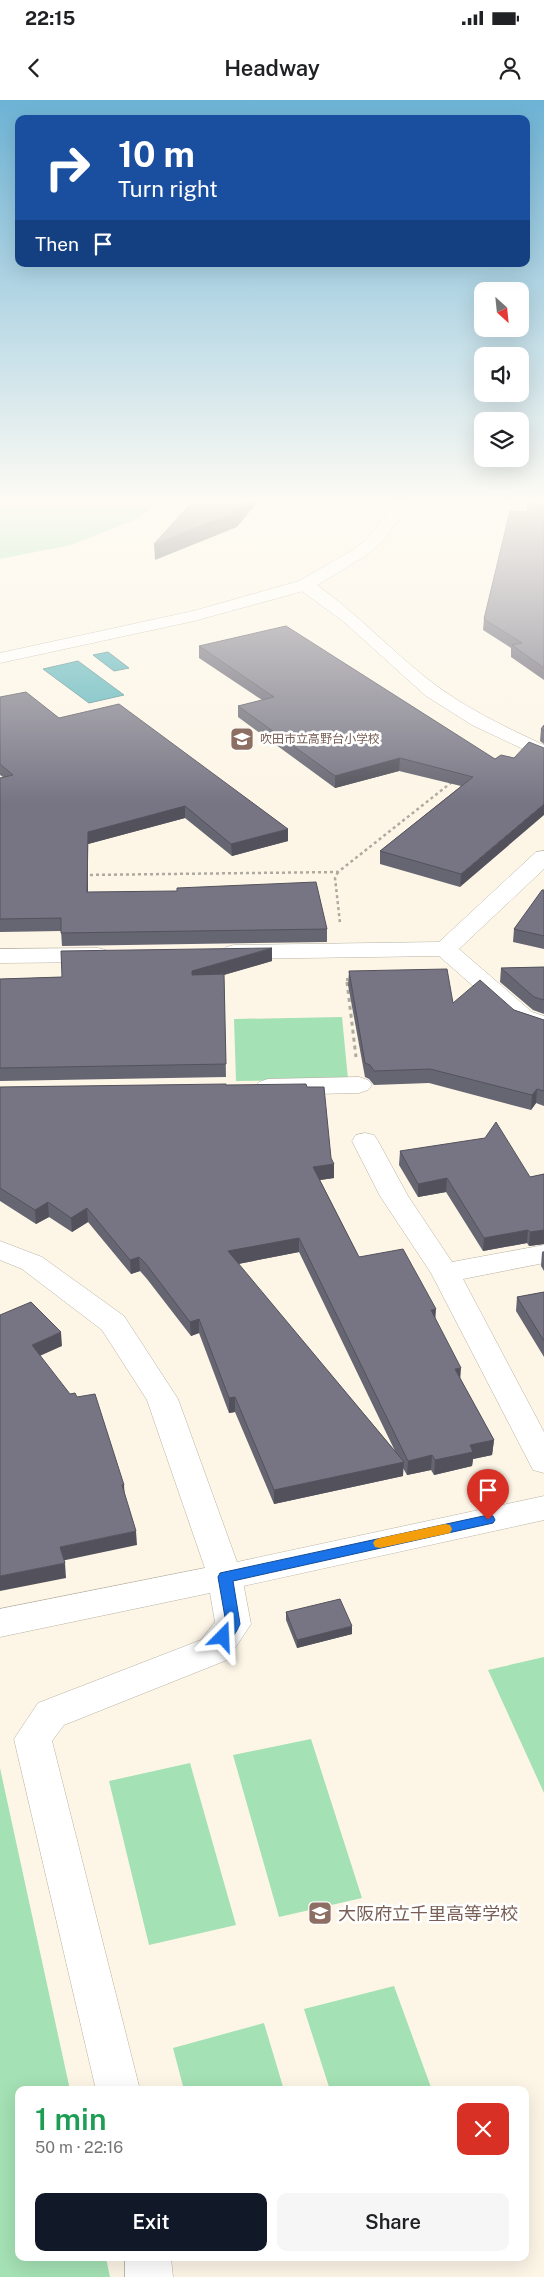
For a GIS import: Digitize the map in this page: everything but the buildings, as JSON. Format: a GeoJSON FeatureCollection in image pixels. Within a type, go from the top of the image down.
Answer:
{"type":"FeatureCollection","features":[{"type":"Feature","properties":{"kind":"street"},"geometry":{"type":"LineString","coordinates":[[0,658],[194,616],[257,600]]}},
{"type":"Feature","properties":{"kind":"street"},"geometry":{"type":"LineString","coordinates":[[329,600],[419,681],[448,703],[544,753]]}},
{"type":"Feature","properties":{"kind":"street"},"geometry":{"type":"LineString","coordinates":[[445,949],[544,858]]}},
{"type":"Feature","properties":{"kind":"street"},"geometry":{"type":"LineString","coordinates":[[520,880],[544,885]]}},
{"type":"Feature","properties":{"kind":"street"},"geometry":{"type":"LineString","coordinates":[[216,952],[445,949],[523,1017],[544,1025]]}},
{"type":"Feature","properties":{"kind":"street"},"geometry":{"type":"LineString","coordinates":[[0,956],[118,954]]}},
{"type":"Feature","properties":{"kind":"street"},"geometry":{"type":"LineString","coordinates":[[250,1087],[359,1085]]}},
{"type":"Feature","properties":{"kind":"street"},"geometry":{"type":"LineString","coordinates":[[365,1141],[394,1196],[445,1273],[544,1462]]}},
{"type":"Feature","properties":{"kind":"street"},"geometry":{"type":"LineString","coordinates":[[0,1250],[32,1263],[113,1323],[162,1399],[225,1577],[233,1624],[214,1650],[51,1714],[33,1740],[117,2086]]}},
{"type":"Feature","properties":{"kind":"street"},"geometry":{"type":"LineString","coordinates":[[445,1273],[544,1254]]}},
{"type":"Feature","properties":{"kind":"street"},"geometry":{"type":"LineString","coordinates":[[0,1623],[225,1577],[544,1508]]}},
{"type":"Feature","properties":{"kind":"street"},"geometry":{"type":"LineString","coordinates":[[148,2261],[149,2277]]}},
{"type":"Feature","properties":{"kind":"path"},"geometry":{"type":"LineString","coordinates":[[341,930],[335,878],[338,872],[452,781]]}},
{"type":"Feature","properties":{"kind":"path"},"geometry":{"type":"LineString","coordinates":[[80,875],[338,872]]}},
{"type":"Feature","properties":{"kind":"path"},"geometry":{"type":"LineString","coordinates":[[347,977],[352,1030]]}},
{"type":"Feature","properties":{"kind":"green space"},"geometry":{"type":"Polygon","coordinates":[[[342,1017],[348,1079],[236,1081],[234,1019],[342,1017]]]}},
{"type":"Feature","properties":{"kind":"green space"},"geometry":{"type":"Polygon","coordinates":[[[544,1657],[544,1793],[488,1670],[544,1657]]]}},
{"type":"Feature","properties":{"kind":"green space"},"geometry":{"type":"Polygon","coordinates":[[[311,1739],[362,1898],[279,1917],[233,1755],[311,1739]]]}},
{"type":"Feature","properties":{"kind":"green space"},"geometry":{"type":"Polygon","coordinates":[[[190,1763],[236,1925],[149,1945],[109,1781],[190,1763]]]}},
{"type":"Feature","properties":{"kind":"green space"},"geometry":{"type":"Polygon","coordinates":[[[0,1768],[69,2086],[15,2086],[15,2261],[107,2261],[110,2277],[0,2277],[0,1768]]]}},
{"type":"Feature","properties":{"kind":"green space"},"geometry":{"type":"Polygon","coordinates":[[[394,1986],[431,2086],[329,2086],[304,2009],[394,1986]]]}},
{"type":"Feature","properties":{"kind":"green space"},"geometry":{"type":"Polygon","coordinates":[[[264,2023],[283,2086],[183,2086],[173,2048],[264,2023]]]}},
{"type":"Feature","properties":{"kind":"water"},"geometry":{"type":"Polygon","coordinates":[[[108,652],[129,668],[114,671],[93,655],[108,652]]]}},
{"type":"Feature","properties":{"kind":"water"},"geometry":{"type":"Polygon","coordinates":[[[78,661],[124,695],[89,703],[43,669],[78,661]]]}},
{"type":"Feature","properties":{"kind":"slow traffic"},"geometry":{"type":"LineString","coordinates":[[380,1543],[445,1529]]}},
{"type":"Feature","properties":{"kind":"place","name":"吹田市立高野台小学校"},"geometry":{"type":"Point","coordinates":[242,739]}},
{"type":"Feature","properties":{"kind":"place","name":"大阪府立千里高等学校"},"geometry":{"type":"Point","coordinates":[320,1913]}},
{"type":"Feature","properties":{"kind":"route"},"geometry":{"type":"LineString","coordinates":[[223,1637],[233,1624],[225,1577],[488,1520]]}}]}
